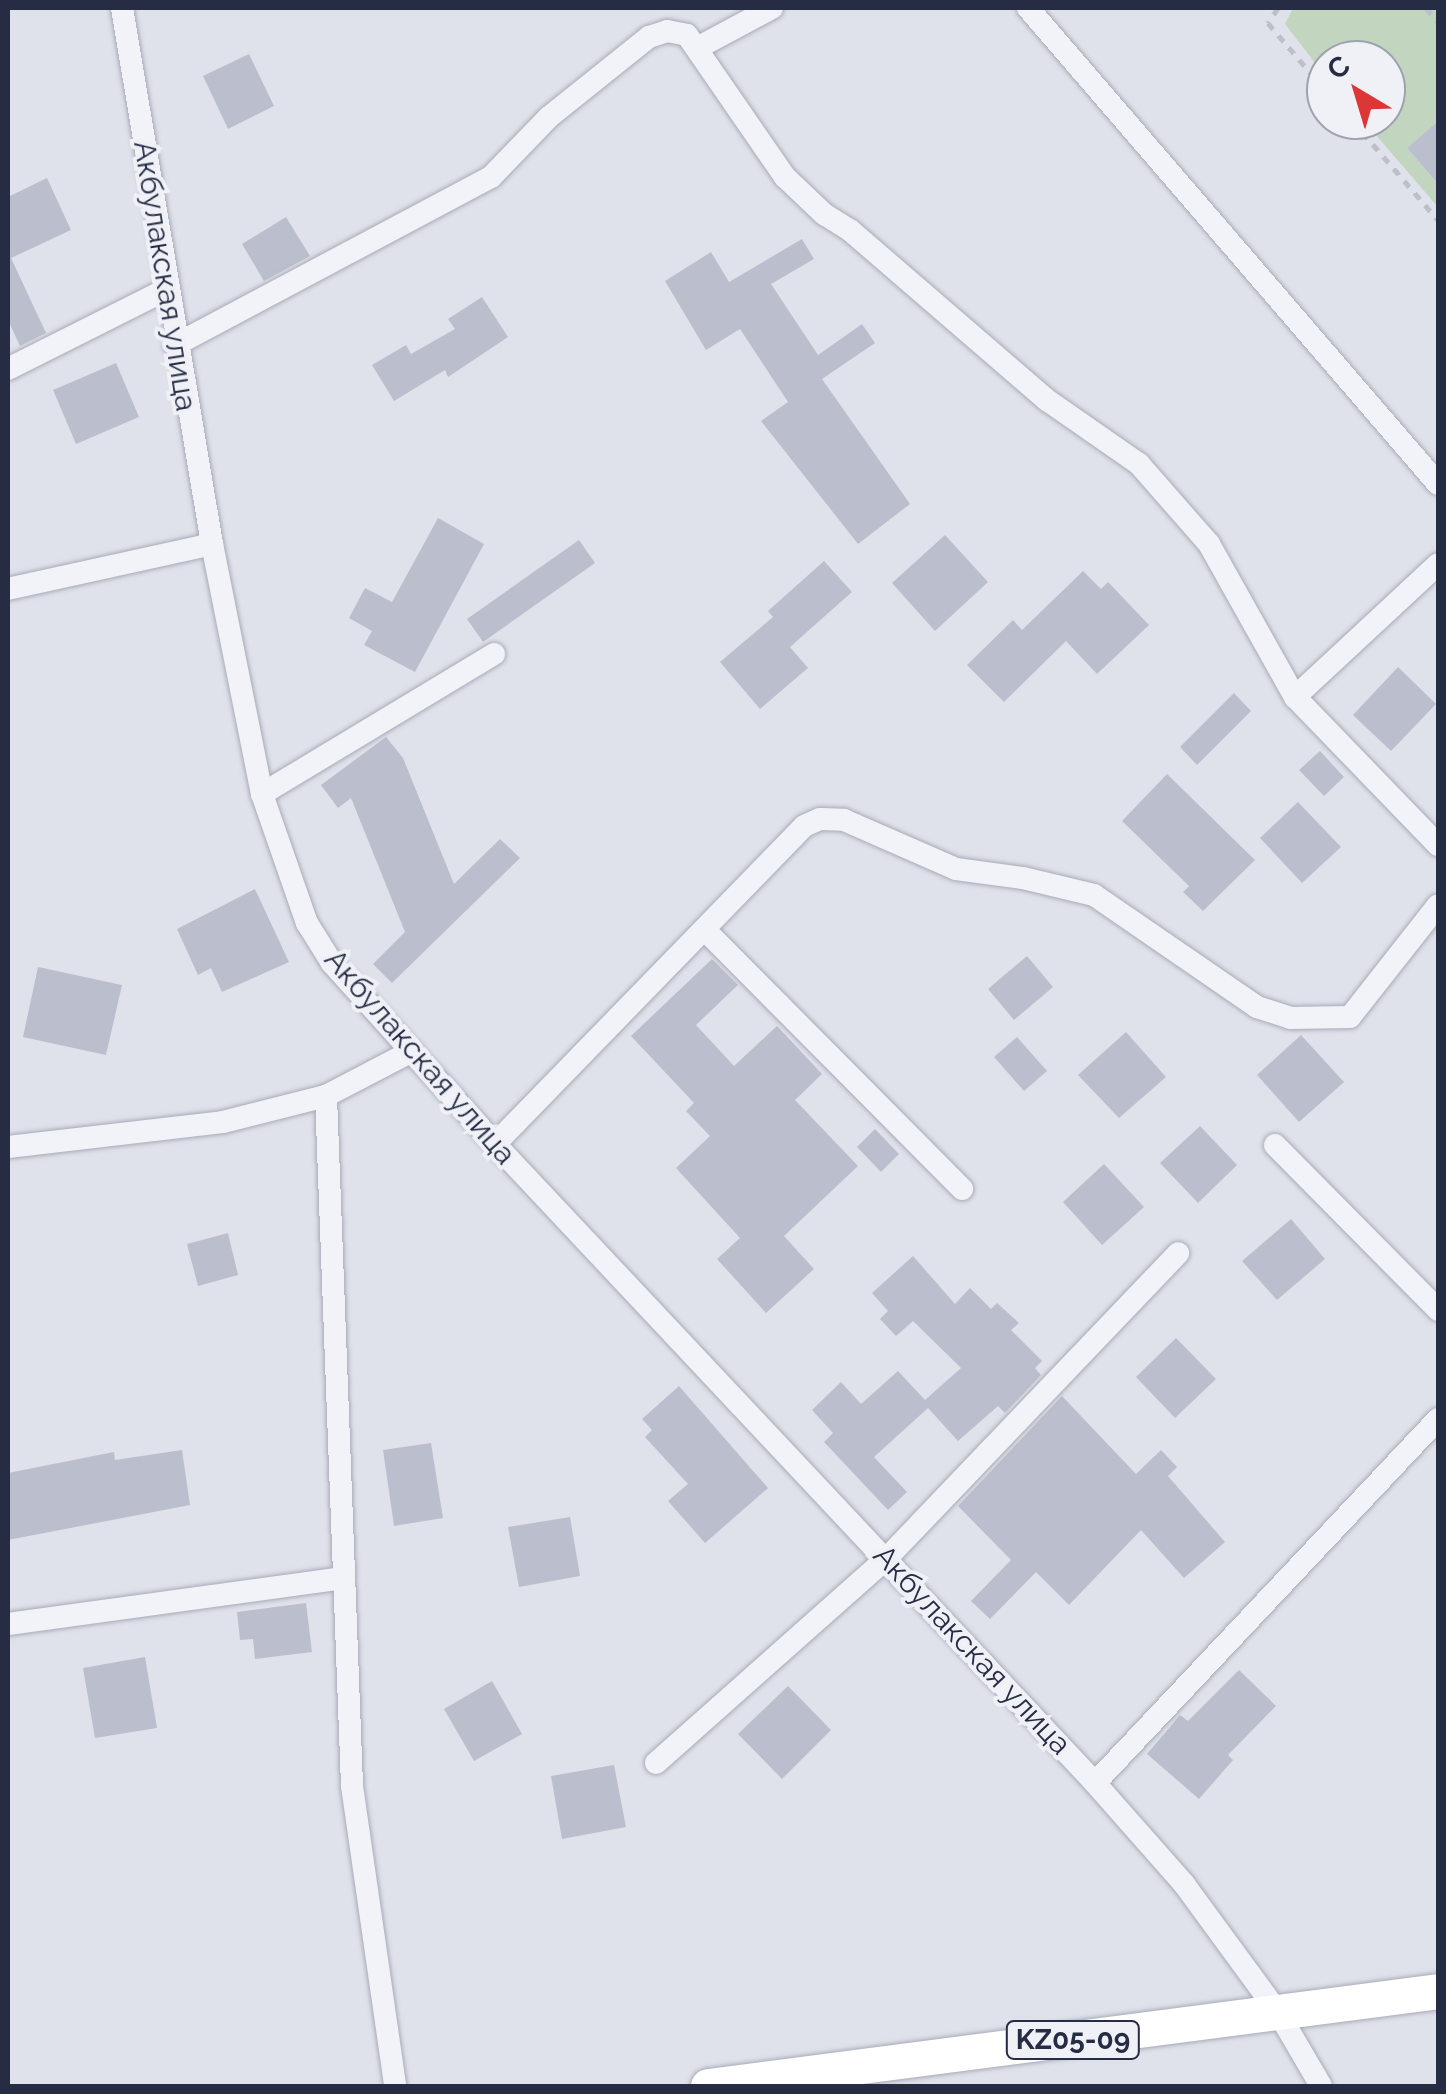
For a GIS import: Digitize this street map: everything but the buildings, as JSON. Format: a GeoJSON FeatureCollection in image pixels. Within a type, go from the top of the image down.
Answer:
{"type":"FeatureCollection","features":[{"type":"Feature","properties":{"kind":"main road","name":"KZ05-09"},"geometry":{"type":"LineString","coordinates":[[708,2086],[1438,1992]]}},
{"type":"Feature","properties":{"kind":"street","name":"Акбулакская улица"},"geometry":{"type":"LineString","coordinates":[[122,8],[175,346],[262,794],[307,923],[332,962],[495,1144],[1095,1783],[1184,1884],[1279,2014],[1321,2086]]}},
{"type":"Feature","properties":{"kind":"street"},"geometry":{"type":"LineString","coordinates":[[697,48],[772,8]]}},
{"type":"Feature","properties":{"kind":"street"},"geometry":{"type":"LineString","coordinates":[[1028,8],[1438,484]]}},
{"type":"Feature","properties":{"kind":"street"},"geometry":{"type":"LineString","coordinates":[[175,346],[491,176],[550,117],[649,37],[667,31],[687,35],[786,177],[824,214],[851,231],[1047,400],[1139,464],[1209,544],[1295,698],[1438,844]]}},
{"type":"Feature","properties":{"kind":"street"},"geometry":{"type":"LineString","coordinates":[[8,368],[166,289]]}},
{"type":"Feature","properties":{"kind":"street"},"geometry":{"type":"LineString","coordinates":[[8,589],[212,544]]}},
{"type":"Feature","properties":{"kind":"street"},"geometry":{"type":"LineString","coordinates":[[1295,698],[1438,564]]}},
{"type":"Feature","properties":{"kind":"street"},"geometry":{"type":"LineString","coordinates":[[262,794],[494,654]]}},
{"type":"Feature","properties":{"kind":"street"},"geometry":{"type":"LineString","coordinates":[[495,1144],[804,826],[820,820],[844,820],[956,869],[1023,878],[1094,896],[1257,1007],[1290,1018],[1350,1017],[1438,905]]}},
{"type":"Feature","properties":{"kind":"street"},"geometry":{"type":"LineString","coordinates":[[706,930],[962,1188]]}},
{"type":"Feature","properties":{"kind":"street"},"geometry":{"type":"LineString","coordinates":[[8,1147],[223,1122],[326,1096],[412,1051]]}},
{"type":"Feature","properties":{"kind":"street"},"geometry":{"type":"LineString","coordinates":[[326,1096],[352,1786],[395,2086]]}},
{"type":"Feature","properties":{"kind":"street"},"geometry":{"type":"LineString","coordinates":[[1275,1145],[1438,1310]]}},
{"type":"Feature","properties":{"kind":"street"},"geometry":{"type":"LineString","coordinates":[[656,1763],[886,1559],[1178,1253]]}},
{"type":"Feature","properties":{"kind":"street","name":"Акбулакская улица"},"geometry":{"type":"LineString","coordinates":[[1095,1783],[1438,1419]]}},
{"type":"Feature","properties":{"kind":"street"},"geometry":{"type":"LineString","coordinates":[[8,1624],[344,1578]]}},
{"type":"Feature","properties":{"kind":"path"},"geometry":{"type":"LineString","coordinates":[[1278,8],[1268,23],[1306,67]]}},
{"type":"Feature","properties":{"kind":"path"},"geometry":{"type":"LineString","coordinates":[[1426,8],[1438,22]]}},
{"type":"Feature","properties":{"kind":"path"},"geometry":{"type":"LineString","coordinates":[[1369,140],[1438,220]]}},
{"type":"Feature","properties":{"kind":"green space"},"geometry":{"type":"Polygon","coordinates":[[[1293,8],[1438,8],[1438,121],[1407,148],[1438,184],[1438,207],[1380,140],[1406,140],[1406,40],[1306,40],[1306,51],[1285,24],[1293,8]]]}}]}
